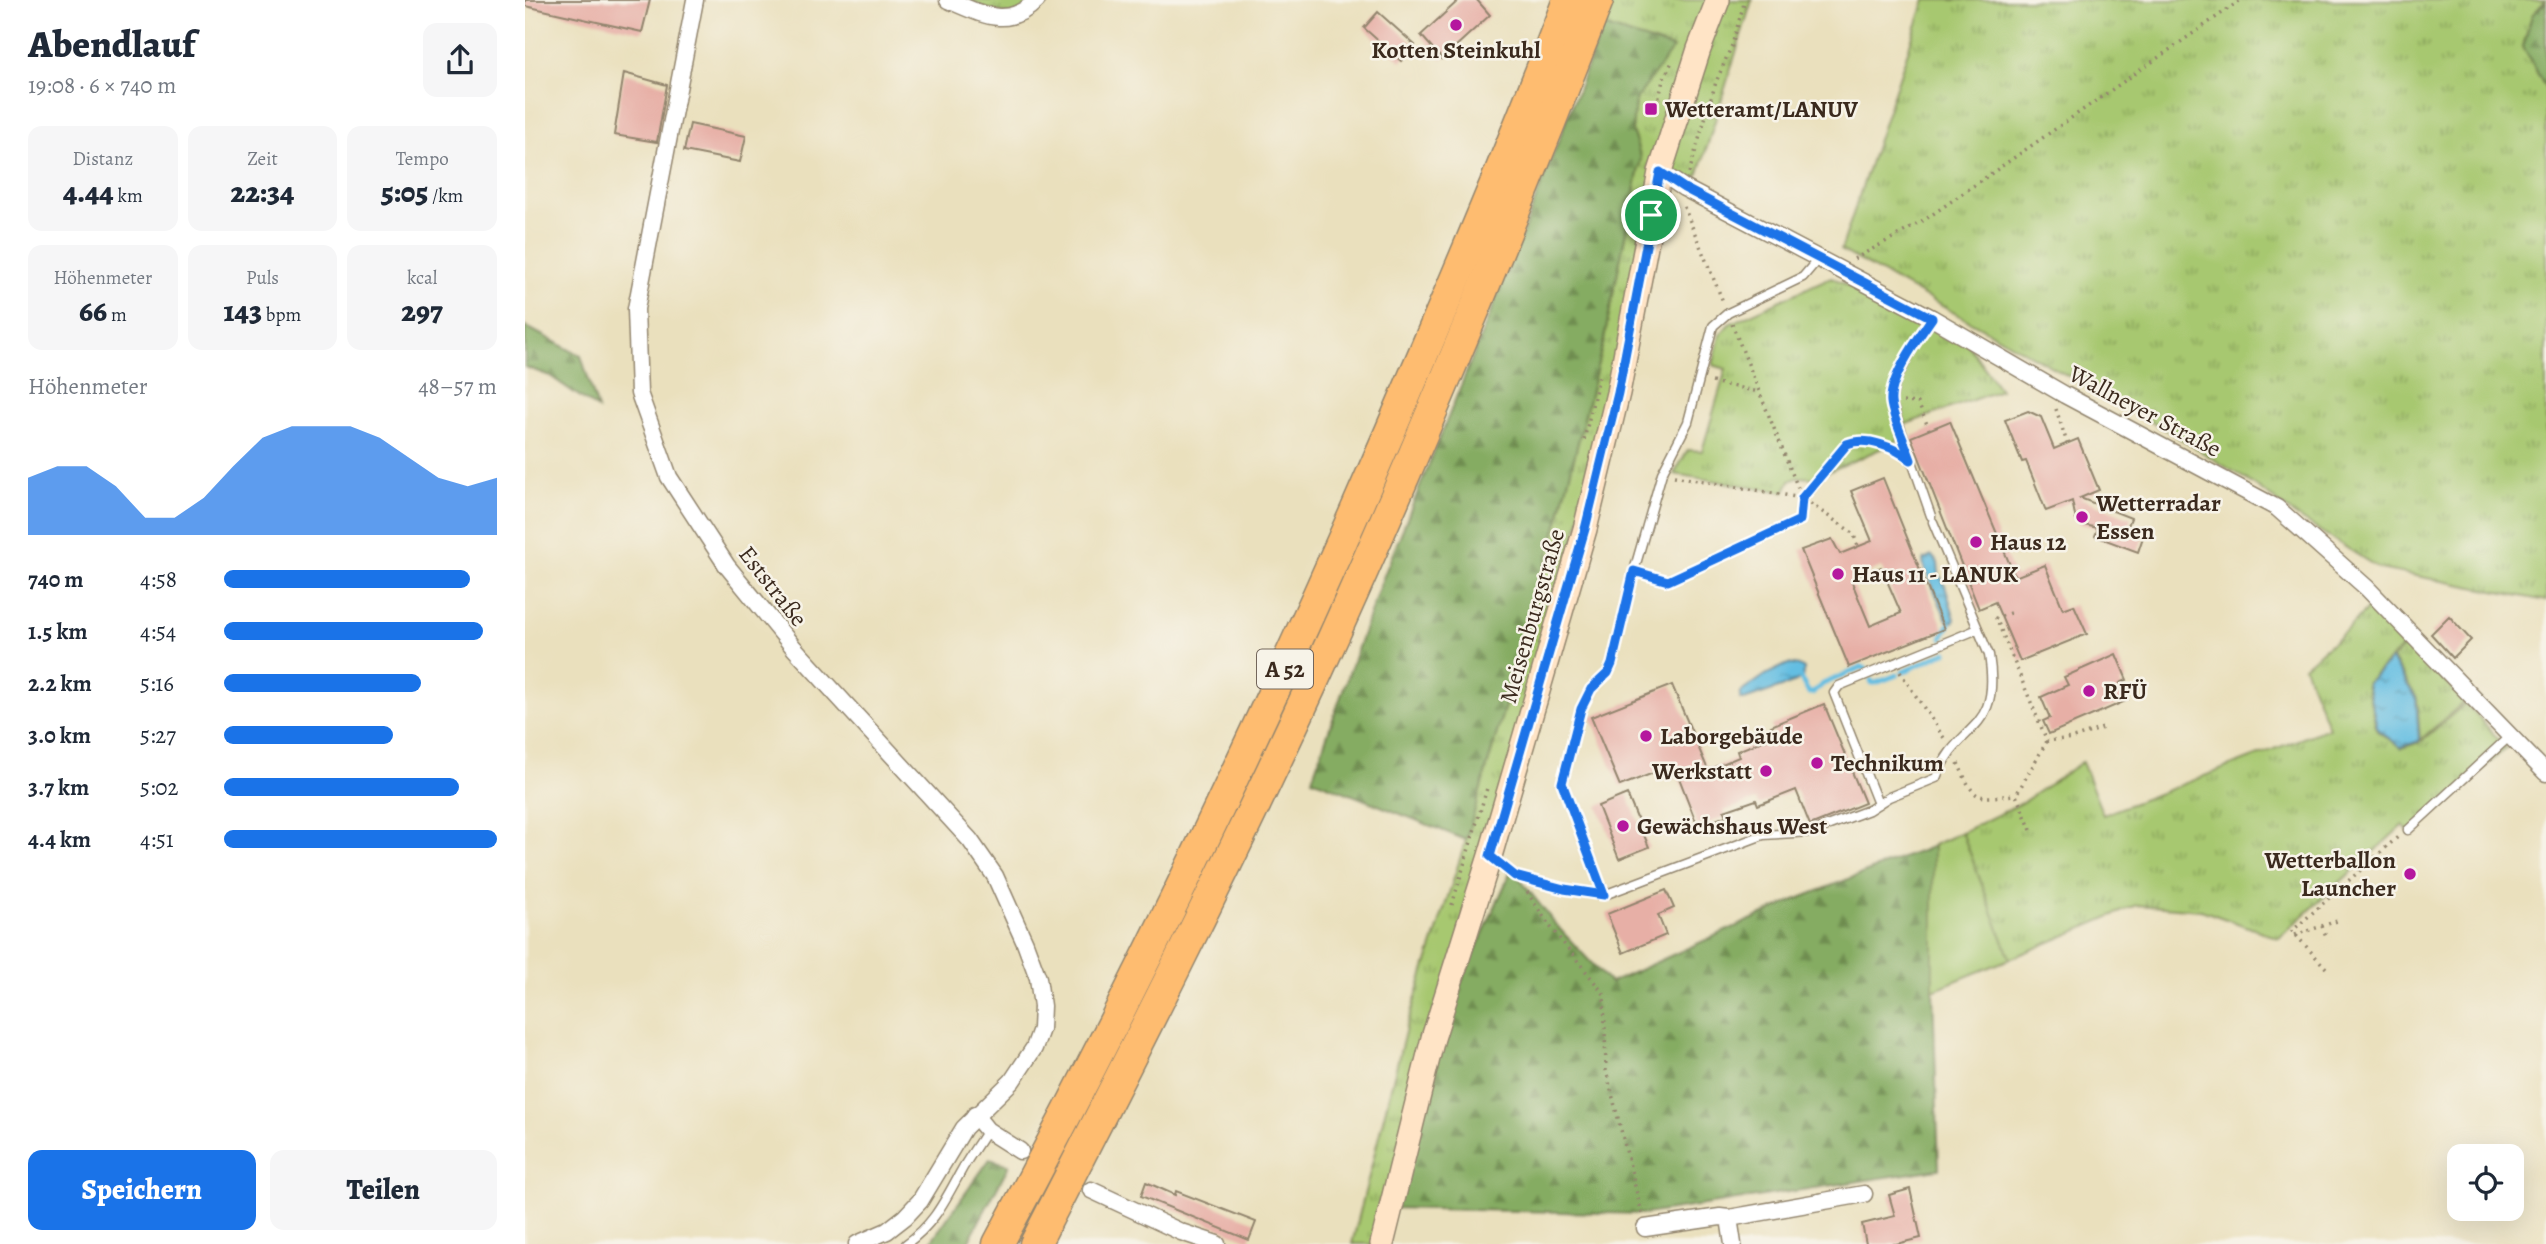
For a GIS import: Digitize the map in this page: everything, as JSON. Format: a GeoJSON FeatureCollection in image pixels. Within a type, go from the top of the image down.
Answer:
{"type":"FeatureCollection","features":[{"type":"Feature","properties":{"kind":"highway","name":"A 52"},"geometry":{"type":"LineString","coordinates":[[998,1244],[1168,916],[1284,671],[1392,429],[1538,79],[1568,0]]}},
{"type":"Feature","properties":{"kind":"highway","name":"A 52"},"geometry":{"type":"LineString","coordinates":[[1035,1244],[1198,924],[1312,685],[1505,240],[1598,0]]}},
{"type":"Feature","properties":{"kind":"main road","name":"Meisenburgstraße"},"geometry":{"type":"LineString","coordinates":[[1382,1244],[1433,1038],[1490,856],[1585,529],[1618,393],[1660,172],[1699,49],[1718,0]]}},
{"type":"Feature","properties":{"kind":"street","name":"Eststraße"},"geometry":{"type":"LineString","coordinates":[[695,0],[636,309],[639,393],[669,477],[727,566],[794,648],[970,840],[995,876],[1038,978],[1042,1006],[1041,1029],[1034,1048],[1012,1081],[964,1128],[920,1201],[887,1231],[857,1244]]}},
{"type":"Feature","properties":{"kind":"street"},"geometry":{"type":"LineString","coordinates":[[948,0],[990,18],[1014,17],[1037,0]]}},
{"type":"Feature","properties":{"kind":"street","name":"Wallneyer Straße"},"geometry":{"type":"LineString","coordinates":[[1660,172],[1684,188],[1932,318],[2066,395],[2277,508],[2367,588],[2546,773]]}},
{"type":"Feature","properties":{"kind":"street"},"geometry":{"type":"LineString","coordinates":[[975,1115],[987,1130],[1020,1151]]}},
{"type":"Feature","properties":{"kind":"street"},"geometry":{"type":"LineString","coordinates":[[1091,1190],[1181,1232],[1217,1244]]}},
{"type":"Feature","properties":{"kind":"street"},"geometry":{"type":"LineString","coordinates":[[1645,1228],[1729,1218],[1864,1194]]}},
{"type":"Feature","properties":{"kind":"street"},"geometry":{"type":"LineString","coordinates":[[1729,1218],[1733,1244]]}},
{"type":"Feature","properties":{"kind":"lane"},"geometry":{"type":"LineString","coordinates":[[1604,895],[1562,783],[1581,709],[1591,689],[1608,673],[1612,664],[1634,571],[1662,473],[1688,422],[1713,326],[1728,313],[1803,278],[1819,258]]}},
{"type":"Feature","properties":{"kind":"lane"},"geometry":{"type":"LineString","coordinates":[[1490,856],[1515,876],[1564,889],[1604,895],[1763,835],[1811,832],[1936,778],[1944,758],[1976,727],[1989,706],[1992,674],[1989,654],[1932,519],[1891,401],[1896,380],[1919,336],[1932,318]]}},
{"type":"Feature","properties":{"kind":"lane"},"geometry":{"type":"LineString","coordinates":[[1878,804],[1834,693],[1839,686],[1978,629]]}},
{"type":"Feature","properties":{"kind":"lane"},"geometry":{"type":"LineString","coordinates":[[2408,831],[2511,735]]}},
{"type":"Feature","properties":{"kind":"lane"},"geometry":{"type":"LineString","coordinates":[[907,1244],[924,1231],[944,1205],[961,1171],[987,1130]]}},
{"type":"Feature","properties":{"kind":"path"},"geometry":{"type":"LineString","coordinates":[[1684,188],[1716,82],[1732,45],[1745,0]]}},
{"type":"Feature","properties":{"kind":"path"},"geometry":{"type":"LineString","coordinates":[[1837,268],[1920,223],[2241,0]]}},
{"type":"Feature","properties":{"kind":"path"},"geometry":{"type":"LineString","coordinates":[[1634,571],[1668,581],[1800,520],[1802,498],[1684,207],[1667,195],[1660,172]]}},
{"type":"Feature","properties":{"kind":"path"},"geometry":{"type":"LineString","coordinates":[[1582,446],[1601,366]]}},
{"type":"Feature","properties":{"kind":"path"},"geometry":{"type":"LineString","coordinates":[[1700,379],[1760,392]]}},
{"type":"Feature","properties":{"kind":"path"},"geometry":{"type":"LineString","coordinates":[[1891,401],[1918,403],[1929,429]]}},
{"type":"Feature","properties":{"kind":"path"},"geometry":{"type":"LineString","coordinates":[[2063,432],[2067,443]]}},
{"type":"Feature","properties":{"kind":"path"},"geometry":{"type":"LineString","coordinates":[[1802,498],[1847,444],[1863,440],[1901,452],[1911,460]]}},
{"type":"Feature","properties":{"kind":"path"},"geometry":{"type":"LineString","coordinates":[[1662,473],[1802,498],[1853,533],[1858,546]]}},
{"type":"Feature","properties":{"kind":"path"},"geometry":{"type":"LineString","coordinates":[[2010,613],[1997,618],[2047,741]]}},
{"type":"Feature","properties":{"kind":"path"},"geometry":{"type":"LineString","coordinates":[[1894,664],[1952,750],[1972,793],[1979,797],[2016,795]]}},
{"type":"Feature","properties":{"kind":"path"},"geometry":{"type":"LineString","coordinates":[[2047,741],[2073,738],[2102,728]]}},
{"type":"Feature","properties":{"kind":"path"},"geometry":{"type":"LineString","coordinates":[[2016,795],[2047,741]]}},
{"type":"Feature","properties":{"kind":"path"},"geometry":{"type":"LineString","coordinates":[[1450,909],[1489,780]]}},
{"type":"Feature","properties":{"kind":"path"},"geometry":{"type":"LineString","coordinates":[[2016,795],[2031,830]]}},
{"type":"Feature","properties":{"kind":"path"},"geometry":{"type":"LineString","coordinates":[[2326,968],[2292,931],[2408,831]]}},
{"type":"Feature","properties":{"kind":"path"},"geometry":{"type":"LineString","coordinates":[[1515,876],[1549,925],[1604,994],[1606,1070],[1645,1228]]}},
{"type":"Feature","properties":{"kind":"path"},"geometry":{"type":"LineString","coordinates":[[2295,935],[2340,920]]}},
{"type":"Feature","properties":{"kind":"path"},"geometry":{"type":"LineString","coordinates":[[2322,926],[2326,936]]}},
{"type":"Feature","properties":{"kind":"green space"},"geometry":{"type":"Polygon","coordinates":[[[949,0],[1037,0],[1014,16],[949,0]]]}},
{"type":"Feature","properties":{"kind":"green space"},"geometry":{"type":"Polygon","coordinates":[[[1613,0],[1752,0],[1699,173],[1693,181],[1660,170],[1615,392],[1380,1244],[1352,1244],[1406,1028],[1466,840],[1559,518],[1604,339],[1641,158],[1632,131],[1635,101],[1672,48],[1603,26],[1613,0]]]}},
{"type":"Feature","properties":{"kind":"green space"},"geometry":{"type":"Polygon","coordinates":[[[1925,0],[2546,0],[2532,15],[2523,47],[2546,89],[2546,601],[2380,569],[2171,433],[1841,250],[1925,0]]]}},
{"type":"Feature","properties":{"kind":"green space"},"geometry":{"type":"Polygon","coordinates":[[[2546,2],[2546,89],[2523,47],[2532,15],[2546,2]]]}},
{"type":"Feature","properties":{"kind":"green space"},"geometry":{"type":"Polygon","coordinates":[[[1603,26],[1673,48],[1635,101],[1632,131],[1641,158],[1604,339],[1559,518],[1466,840],[1312,779],[1378,590],[1518,245],[1603,26]]]}},
{"type":"Feature","properties":{"kind":"green space"},"geometry":{"type":"Polygon","coordinates":[[[1831,277],[1967,343],[2000,390],[1906,424],[1896,442],[1814,478],[1799,477],[1790,481],[1784,492],[1674,474],[1688,450],[1702,451],[1726,369],[1713,365],[1720,335],[1729,324],[1831,277]]]}},
{"type":"Feature","properties":{"kind":"green space"},"geometry":{"type":"Polygon","coordinates":[[[525,326],[581,356],[598,409],[550,376],[525,367],[525,326]]]}},
{"type":"Feature","properties":{"kind":"green space"},"geometry":{"type":"Polygon","coordinates":[[[2369,607],[2406,643],[2366,683],[2377,731],[2402,748],[2420,742],[2466,703],[2506,748],[2411,835],[2403,825],[2279,938],[2201,910],[2137,905],[2010,959],[1962,832],[2020,804],[2082,762],[2103,815],[2329,728],[2304,666],[2347,630],[2369,607]]]}},
{"type":"Feature","properties":{"kind":"green space"},"geometry":{"type":"Polygon","coordinates":[[[2406,644],[2465,701],[2420,740],[2417,698],[2392,659],[2406,644]]]}},
{"type":"Feature","properties":{"kind":"green space"},"geometry":{"type":"Polygon","coordinates":[[[1962,832],[2010,959],[1933,990],[1933,845],[1962,832]]]}},
{"type":"Feature","properties":{"kind":"green space"},"geometry":{"type":"Polygon","coordinates":[[[1933,846],[1933,991],[1939,1169],[1645,1214],[1392,1208],[1435,1040],[1512,869],[1556,925],[1610,983],[1795,900],[1933,846]]]}},
{"type":"Feature","properties":{"kind":"green space"},"geometry":{"type":"Polygon","coordinates":[[[990,1159],[1009,1165],[967,1244],[929,1244],[990,1159]]]}},
{"type":"Feature","properties":{"kind":"water"},"geometry":{"type":"Polygon","coordinates":[[[1932,556],[1938,563],[1939,575],[1944,583],[1954,622],[1947,620],[1924,567],[1923,560],[1932,556]]]}},
{"type":"Feature","properties":{"kind":"water"},"geometry":{"type":"Polygon","coordinates":[[[2391,660],[2416,698],[2419,741],[2401,747],[2378,730],[2367,683],[2391,660]]]}},
{"type":"Feature","properties":{"kind":"water"},"geometry":{"type":"Polygon","coordinates":[[[1788,664],[1804,669],[1803,676],[1796,682],[1744,700],[1740,699],[1741,692],[1767,674],[1788,664]]]}},
{"type":"Feature","properties":{"kind":"building"},"geometry":{"type":"Polygon","coordinates":[[[525,0],[650,0],[642,32],[525,6],[525,0]]]}},
{"type":"Feature","properties":{"kind":"building","name":"Kotten Steinkuhl"},"geometry":{"type":"Polygon","coordinates":[[[1459,0],[1477,0],[1490,15],[1442,59],[1421,35],[1459,0]]]}},
{"type":"Feature","properties":{"kind":"building"},"geometry":{"type":"Polygon","coordinates":[[[1378,12],[1415,45],[1401,61],[1364,28],[1378,12]]]}},
{"type":"Feature","properties":{"kind":"building"},"geometry":{"type":"Polygon","coordinates":[[[624,73],[667,85],[657,142],[614,135],[624,73]]]}},
{"type":"Feature","properties":{"kind":"building"},"geometry":{"type":"Polygon","coordinates":[[[690,124],[746,136],[740,162],[684,151],[690,124]]]}},
{"type":"Feature","properties":{"kind":"building"},"geometry":{"type":"Polygon","coordinates":[[[2028,411],[2041,417],[2054,449],[2078,439],[2099,490],[2080,498],[2131,518],[2126,531],[2143,537],[2138,552],[2095,536],[2098,528],[2080,524],[2076,520],[2072,501],[2046,511],[2026,461],[2022,462],[2005,420],[2028,411]]]}},
{"type":"Feature","properties":{"kind":"building","name":"Haus 12"},"geometry":{"type":"Polygon","coordinates":[[[1950,421],[2015,577],[2045,565],[2063,609],[2074,605],[2087,634],[2020,661],[1995,602],[1979,609],[1911,437],[1950,421]]]}},
{"type":"Feature","properties":{"kind":"building","name":"Haus 11 - LANUK"},"geometry":{"type":"Polygon","coordinates":[[[1883,478],[1944,629],[1849,667],[1801,550],[1832,539],[1840,554],[1872,541],[1851,491],[1883,478]],[[1881,567],[1851,580],[1870,626],[1901,613],[1881,567]]]}},
{"type":"Feature","properties":{"kind":"building"},"geometry":{"type":"Polygon","coordinates":[[[2449,616],[2471,640],[2453,658],[2431,634],[2449,616]]]}},
{"type":"Feature","properties":{"kind":"building","name":"RFÜ"},"geometry":{"type":"Polygon","coordinates":[[[2116,654],[2127,680],[2120,683],[2128,700],[2049,734],[2043,721],[2050,718],[2041,697],[2068,685],[2064,677],[2116,654]]]}},
{"type":"Feature","properties":{"kind":"building"},"geometry":{"type":"Polygon","coordinates":[[[1672,685],[1708,770],[1739,757],[1737,751],[1775,736],[1771,726],[1824,704],[1865,803],[1810,825],[1796,790],[1758,805],[1756,800],[1724,811],[1726,816],[1698,827],[1674,765],[1620,786],[1591,717],[1672,685]]]}},
{"type":"Feature","properties":{"kind":"building","name":"Gewächshaus West"},"geometry":{"type":"Polygon","coordinates":[[[1627,794],[1649,847],[1619,859],[1598,806],[1627,794]]]}},
{"type":"Feature","properties":{"kind":"building"},"geometry":{"type":"Polygon","coordinates":[[[1666,890],[1674,908],[1658,915],[1666,935],[1623,953],[1607,914],[1666,890]]]}},
{"type":"Feature","properties":{"kind":"building"},"geometry":{"type":"Polygon","coordinates":[[[1146,1182],[1175,1195],[1176,1191],[1256,1222],[1249,1240],[1141,1196],[1146,1182]]]}},
{"type":"Feature","properties":{"kind":"building"},"geometry":{"type":"Polygon","coordinates":[[[1910,1189],[1921,1238],[1896,1244],[1866,1244],[1862,1224],[1895,1216],[1889,1195],[1910,1189]]]}},
{"type":"Feature","properties":{"kind":"waterway"},"geometry":{"type":"LineString","coordinates":[[1942,638],[1950,623]]}},
{"type":"Feature","properties":{"kind":"waterway"},"geometry":{"type":"LineString","coordinates":[[1903,672],[1946,652]]}},
{"type":"Feature","properties":{"kind":"waterway"},"geometry":{"type":"LineString","coordinates":[[1800,678],[1809,693],[1813,693],[1823,684],[1862,667],[1866,669]]}},
{"type":"Feature","properties":{"kind":"waterway"},"geometry":{"type":"LineString","coordinates":[[1871,680],[1876,683],[1897,675]]}},
{"type":"Feature","properties":{"kind":"place","name":"Kotten Steinkuhl"},"geometry":{"type":"Point","coordinates":[1456,25]}},
{"type":"Feature","properties":{"kind":"place","name":"Wetteramt/LANUV"},"geometry":{"type":"Point","coordinates":[1651,109]}},
{"type":"Feature","properties":{"kind":"place","name":"Wetterradar Essen"},"geometry":{"type":"Point","coordinates":[2082,517]}},
{"type":"Feature","properties":{"kind":"place","name":"Haus 12"},"geometry":{"type":"Point","coordinates":[1976,542]}},
{"type":"Feature","properties":{"kind":"place","name":"Haus 11 - LANUK"},"geometry":{"type":"Point","coordinates":[1838,574]}},
{"type":"Feature","properties":{"kind":"place","name":"RFÜ"},"geometry":{"type":"Point","coordinates":[2089,691]}},
{"type":"Feature","properties":{"kind":"place","name":"Laborgebäude"},"geometry":{"type":"Point","coordinates":[1646,736]}},
{"type":"Feature","properties":{"kind":"place","name":"Technikum"},"geometry":{"type":"Point","coordinates":[1817,763]}},
{"type":"Feature","properties":{"kind":"place","name":"Werkstatt"},"geometry":{"type":"Point","coordinates":[1766,771]}},
{"type":"Feature","properties":{"kind":"place","name":"Gewächshaus West"},"geometry":{"type":"Point","coordinates":[1623,826]}},
{"type":"Feature","properties":{"kind":"place","name":"Wetterballon Launcher"},"geometry":{"type":"Point","coordinates":[2410,874]}},
{"type":"Feature","properties":{"kind":"route"},"geometry":{"type":"LineString","coordinates":[[1660,172],[1684,188],[1932,318],[1919,336],[1896,380],[1891,401],[1911,460],[1901,452],[1863,440],[1847,444],[1802,498],[1800,520],[1668,581],[1634,571],[1612,664],[1608,673],[1591,689],[1581,709],[1562,783],[1604,895],[1564,889],[1515,876],[1490,856],[1585,529],[1618,393],[1651,215],[1660,172]]}}]}
